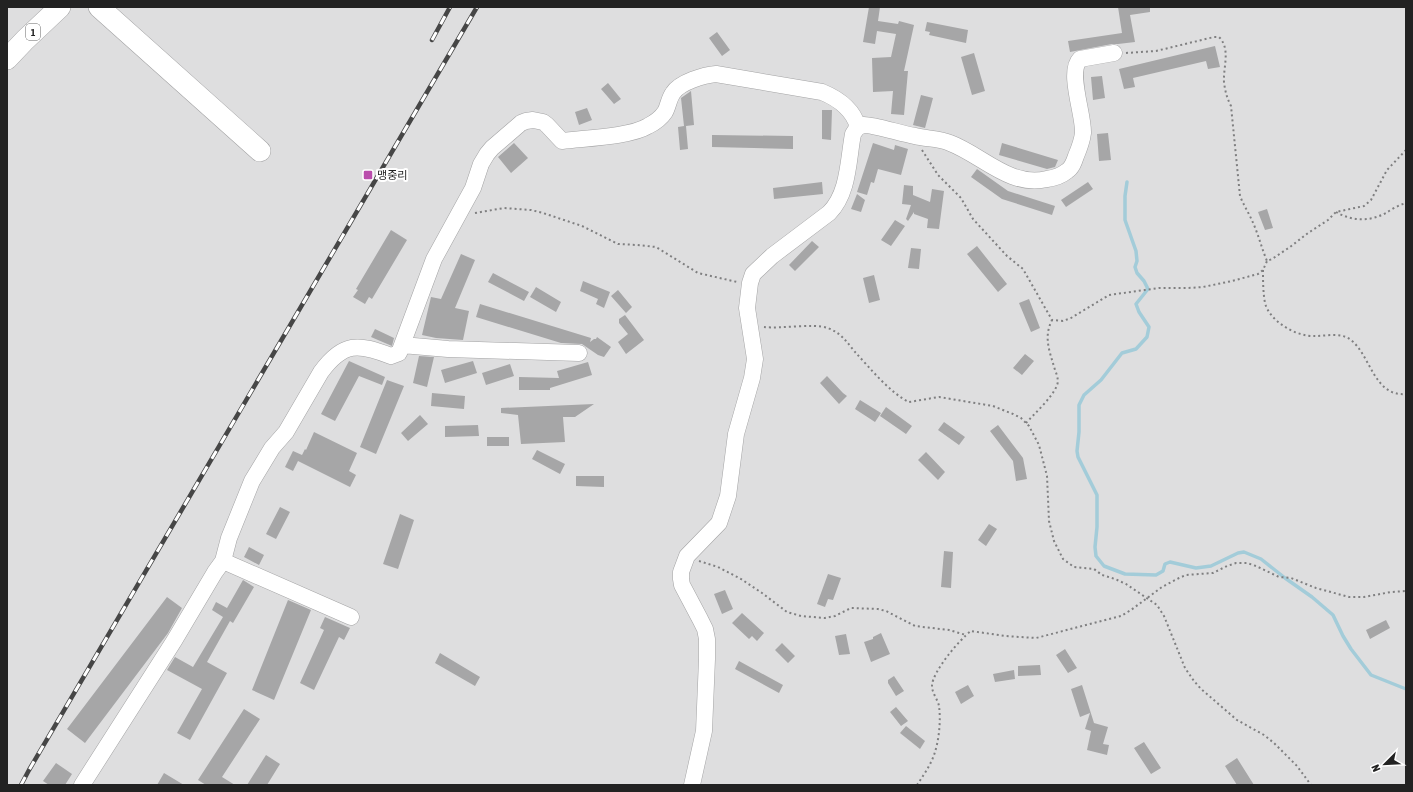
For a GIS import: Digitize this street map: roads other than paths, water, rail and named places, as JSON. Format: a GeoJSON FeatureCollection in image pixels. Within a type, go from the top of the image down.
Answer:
{"type":"FeatureCollection","features":[{"type":"Feature","properties":{"kind":"main road","name":"1"},"geometry":{"type":"LineString","coordinates":[[7,59],[60,7]]}},
{"type":"Feature","properties":{"kind":"main road"},"geometry":{"type":"LineString","coordinates":[[98,7],[260,151]]}},
{"type":"Feature","properties":{"kind":"street"},"geometry":{"type":"LineString","coordinates":[[692,785],[704,731],[707,650],[704,629],[685,591],[681,579],[681,572],[687,556],[715,529],[725,507],[728,496],[736,434],[752,378],[755,360],[747,308],[750,283],[753,274],[772,256],[830,214],[835,208],[839,200],[847,172],[854,134],[858,127],[869,125],[916,137],[950,142],[1001,172],[1023,180],[1044,180],[1060,176],[1073,164],[1081,144],[1083,133],[1075,78],[1077,62],[1080,59],[1114,53]]}},
{"type":"Feature","properties":{"kind":"street"},"geometry":{"type":"LineString","coordinates":[[82,785],[174,640],[215,572],[223,562],[229,538],[252,481],[272,448],[286,432],[313,385],[327,364],[346,349],[362,347],[391,356],[399,353],[405,333],[434,259],[473,188],[481,164],[487,154],[521,123],[533,120],[543,122],[562,141],[629,134],[650,126],[665,112],[672,93],[678,87],[709,74],[716,74],[822,92],[832,96],[847,107],[858,127]]}},
{"type":"Feature","properties":{"kind":"street"},"geometry":{"type":"LineString","coordinates":[[402,345],[454,350],[580,353]]}},
{"type":"Feature","properties":{"kind":"street"},"geometry":{"type":"LineString","coordinates":[[223,562],[351,617]]}},
{"type":"Feature","properties":{"kind":"waterway"},"geometry":{"type":"LineString","coordinates":[[1127,182],[1125,196],[1125,220],[1136,251],[1137,261],[1135,267],[1137,273],[1144,281],[1148,289],[1136,304],[1139,312],[1149,327],[1147,337],[1136,349],[1122,353],[1101,380],[1084,395],[1079,405],[1078,457],[1097,495],[1096,556],[1104,566],[1125,574],[1156,575],[1163,571],[1165,564],[1170,562],[1196,568],[1211,566],[1238,553],[1244,552],[1261,559],[1312,597],[1333,615],[1351,649],[1371,675],[1406,689]]}},
{"type":"Feature","properties":{"kind":"railway"},"geometry":{"type":"LineString","coordinates":[[432,40],[450,7]]}},
{"type":"Feature","properties":{"kind":"railway"},"geometry":{"type":"LineString","coordinates":[[21,785],[477,7]]}},
{"type":"Feature","properties":{"kind":"place","name":"맹중리"},"geometry":{"type":"Point","coordinates":[368,175]}}]}
